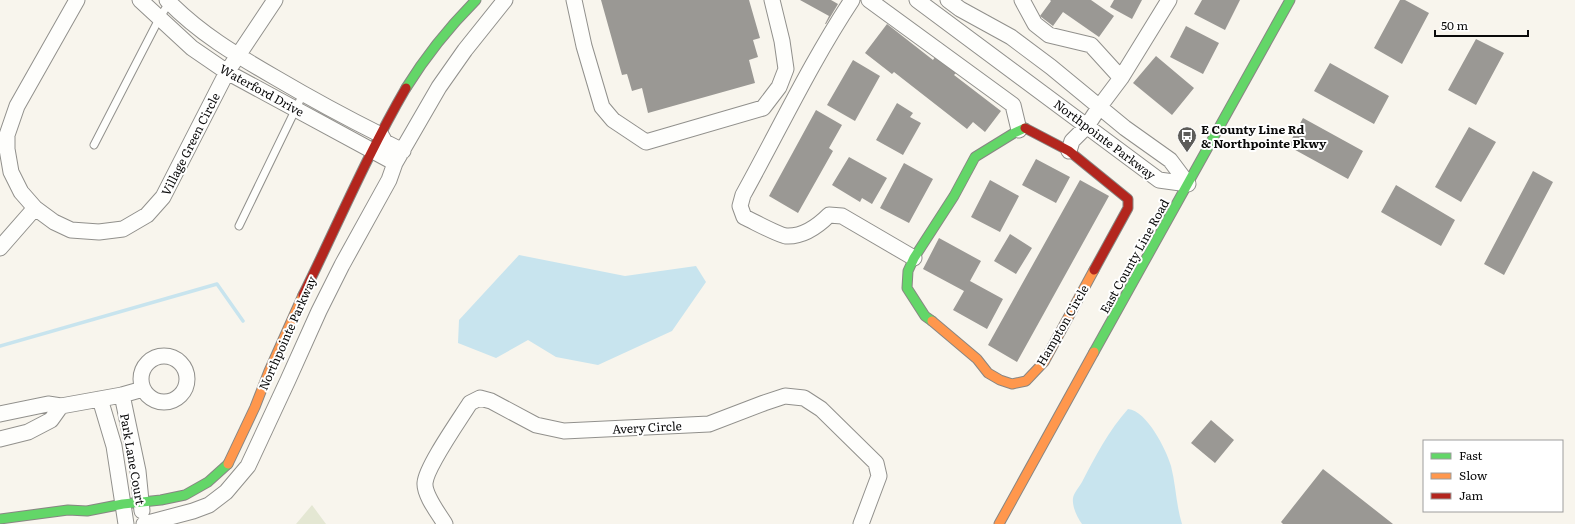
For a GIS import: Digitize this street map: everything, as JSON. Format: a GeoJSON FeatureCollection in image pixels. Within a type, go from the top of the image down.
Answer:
{"type":"FeatureCollection","features":[{"type":"Feature","properties":{"kind":"street","name":"Village Green Circle"},"geometry":{"type":"LineString","coordinates":[[78,0],[17,106],[7,135],[4,150],[11,172],[21,192],[35,208],[54,222],[71,230],[99,232],[123,229],[147,215],[163,197],[227,72],[276,0]]}},
{"type":"Feature","properties":{"kind":"street","name":"Waterford Drive"},"geometry":{"type":"LineString","coordinates":[[140,0],[192,48],[227,72],[372,151],[399,157]]}},
{"type":"Feature","properties":{"kind":"street","name":"Northpointe Parkway"},"geometry":{"type":"LineString","coordinates":[[0,519],[68,510],[87,511],[123,504],[161,500],[185,495],[218,475],[226,465],[240,440],[302,296],[372,151],[422,62],[450,26],[476,0]]}},
{"type":"Feature","properties":{"kind":"street","name":"Northpointe Parkway"},"geometry":{"type":"LineString","coordinates":[[144,524],[193,511],[209,505],[226,492],[248,466],[319,311],[389,180],[399,157],[439,87],[465,50],[505,0]]}},
{"type":"Feature","properties":{"kind":"street"},"geometry":{"type":"LineString","coordinates":[[574,0],[584,46],[602,107],[613,120],[646,142],[763,108],[779,87],[786,69],[782,41],[772,0]]}},
{"type":"Feature","properties":{"kind":"street"},"geometry":{"type":"LineString","coordinates":[[852,0],[839,19],[788,110],[743,195],[740,206],[744,217],[785,236],[802,234],[819,225],[829,215],[842,216],[914,258]]}},
{"type":"Feature","properties":{"kind":"street"},"geometry":{"type":"LineString","coordinates":[[869,0],[1013,105],[1019,130]]}},
{"type":"Feature","properties":{"kind":"street","name":"Northpointe Parkway"},"geometry":{"type":"LineString","coordinates":[[917,0],[1159,180],[1188,184]]}},
{"type":"Feature","properties":{"kind":"street","name":"Northpointe Parkway"},"geometry":{"type":"LineString","coordinates":[[948,0],[960,9],[1011,38],[1051,67],[1125,128],[1170,160],[1188,184]]}},
{"type":"Feature","properties":{"kind":"street"},"geometry":{"type":"LineString","coordinates":[[1022,0],[1035,24],[1050,35],[1091,45],[1121,78]]}},
{"type":"Feature","properties":{"kind":"street"},"geometry":{"type":"LineString","coordinates":[[1069,151],[1072,141],[1087,126],[1121,78],[1168,0]]}},
{"type":"Feature","properties":{"kind":"street","name":"East County Line Road"},"geometry":{"type":"LineString","coordinates":[[999,524],[1290,0]]}},
{"type":"Feature","properties":{"kind":"street","name":"Waterford Drive"},"geometry":{"type":"LineString","coordinates":[[168,1],[188,21],[214,41],[303,94],[381,135],[384,142],[399,157]]}},
{"type":"Feature","properties":{"kind":"street"},"geometry":{"type":"LineString","coordinates":[[177,34],[188,21]]}},
{"type":"Feature","properties":{"kind":"street"},"geometry":{"type":"LineString","coordinates":[[323,124],[331,109]]}},
{"type":"Feature","properties":{"kind":"street","name":"Hampton Circle"},"geometry":{"type":"LineString","coordinates":[[1025,128],[1069,151],[1128,199],[1128,208],[1044,362],[1026,381],[1012,384],[1000,380],[988,373],[960,344],[925,316],[907,288],[908,271],[914,258],[954,196],[975,157],[1019,130],[1025,128]]}},
{"type":"Feature","properties":{"kind":"street"},"geometry":{"type":"LineString","coordinates":[[0,248],[35,208]]}},
{"type":"Feature","properties":{"kind":"street"},"geometry":{"type":"LineString","coordinates":[[269,372],[288,380]]}},
{"type":"Feature","properties":{"kind":"street"},"geometry":{"type":"LineString","coordinates":[[0,414],[48,404],[61,406],[122,395],[143,389]]}},
{"type":"Feature","properties":{"kind":"street","name":"Park Lane Court"},"geometry":{"type":"LineString","coordinates":[[122,395],[138,471],[144,524]]}},
{"type":"Feature","properties":{"kind":"street","name":"Avery Circle"},"geometry":{"type":"LineString","coordinates":[[445,524],[428,497],[424,484],[428,471],[470,403],[480,398],[491,401],[536,425],[564,431],[709,424],[785,396],[804,398],[821,409],[876,463],[879,476],[861,524]]}},
{"type":"Feature","properties":{"kind":"street","name":"Park Lane Court"},"geometry":{"type":"LineString","coordinates":[[100,399],[114,446],[126,524]]}},
{"type":"Feature","properties":{"kind":"street"},"geometry":{"type":"LineString","coordinates":[[0,439],[28,432],[51,420],[61,406]]}},
{"type":"Feature","properties":{"kind":"lane"},"geometry":{"type":"LineString","coordinates":[[94,145],[168,1]]}},
{"type":"Feature","properties":{"kind":"lane"},"geometry":{"type":"LineString","coordinates":[[239,226],[303,94]]}},
{"type":"Feature","properties":{"kind":"green space"},"geometry":{"type":"Polygon","coordinates":[[[312,505],[326,524],[296,524],[312,505]]]}},
{"type":"Feature","properties":{"kind":"water"},"geometry":{"type":"Polygon","coordinates":[[[519,255],[625,276],[696,266],[706,282],[672,331],[598,365],[556,357],[528,340],[496,358],[458,343],[459,320],[519,255]]]}},
{"type":"Feature","properties":{"kind":"water"},"geometry":{"type":"Polygon","coordinates":[[[1128,409],[1135,411],[1149,423],[1165,450],[1171,466],[1178,510],[1182,524],[1082,524],[1077,515],[1073,501],[1074,494],[1097,453],[1128,409]]]}},
{"type":"Feature","properties":{"kind":"building"},"geometry":{"type":"Polygon","coordinates":[[[601,0],[749,0],[760,38],[753,40],[758,57],[749,60],[755,83],[648,113],[642,88],[632,91],[627,74],[622,75],[601,0]]]}},
{"type":"Feature","properties":{"kind":"building"},"geometry":{"type":"Polygon","coordinates":[[[800,0],[831,0],[838,4],[825,24],[829,16],[800,0]]]}},
{"type":"Feature","properties":{"kind":"building"},"geometry":{"type":"Polygon","coordinates":[[[1050,0],[1091,0],[1114,16],[1099,37],[1063,12],[1053,26],[1040,16],[1051,1],[1050,0]]]}},
{"type":"Feature","properties":{"kind":"building"},"geometry":{"type":"Polygon","coordinates":[[[1114,0],[1142,0],[1132,19],[1110,7],[1114,0]]]}},
{"type":"Feature","properties":{"kind":"building"},"geometry":{"type":"Polygon","coordinates":[[[1202,0],[1240,0],[1225,30],[1194,14],[1202,0]]]}},
{"type":"Feature","properties":{"kind":"building"},"geometry":{"type":"Polygon","coordinates":[[[1400,0],[1405,0],[1429,13],[1402,64],[1374,48],[1400,0]]]}},
{"type":"Feature","properties":{"kind":"building"},"geometry":{"type":"Polygon","coordinates":[[[887,24],[933,60],[935,57],[956,73],[954,75],[1001,111],[985,132],[973,122],[967,129],[894,72],[892,74],[865,53],[887,24]]]}},
{"type":"Feature","properties":{"kind":"building"},"geometry":{"type":"Polygon","coordinates":[[[1186,26],[1219,43],[1203,74],[1170,57],[1186,26]]]}},
{"type":"Feature","properties":{"kind":"building"},"geometry":{"type":"Polygon","coordinates":[[[1476,39],[1504,53],[1476,105],[1448,90],[1476,39]]]}},
{"type":"Feature","properties":{"kind":"building"},"geometry":{"type":"Polygon","coordinates":[[[1156,56],[1194,88],[1172,115],[1133,83],[1156,56]]]}},
{"type":"Feature","properties":{"kind":"building"},"geometry":{"type":"Polygon","coordinates":[[[853,60],[880,76],[855,121],[827,105],[853,60]]]}},
{"type":"Feature","properties":{"kind":"building"},"geometry":{"type":"Polygon","coordinates":[[[1330,63],[1389,96],[1374,124],[1314,91],[1330,63]]]}},
{"type":"Feature","properties":{"kind":"building"},"geometry":{"type":"Polygon","coordinates":[[[897,103],[913,113],[910,117],[921,123],[903,155],[876,140],[897,103]]]}},
{"type":"Feature","properties":{"kind":"building"},"geometry":{"type":"Polygon","coordinates":[[[816,110],[842,125],[829,148],[833,151],[798,213],[769,196],[816,110]]]}},
{"type":"Feature","properties":{"kind":"building"},"geometry":{"type":"Polygon","coordinates":[[[1303,118],[1363,151],[1348,179],[1288,146],[1303,118]]]}},
{"type":"Feature","properties":{"kind":"building"},"geometry":{"type":"Polygon","coordinates":[[[1469,127],[1496,142],[1461,202],[1435,187],[1469,127]]]}},
{"type":"Feature","properties":{"kind":"building"},"geometry":{"type":"Polygon","coordinates":[[[849,157],[887,178],[872,204],[862,198],[860,202],[832,185],[849,157]]]}},
{"type":"Feature","properties":{"kind":"building"},"geometry":{"type":"Polygon","coordinates":[[[1036,159],[1070,177],[1056,203],[1022,185],[1036,159]]]}},
{"type":"Feature","properties":{"kind":"building"},"geometry":{"type":"Polygon","coordinates":[[[904,163],[933,179],[909,223],[880,208],[904,163]]]}},
{"type":"Feature","properties":{"kind":"building"},"geometry":{"type":"Polygon","coordinates":[[[1533,171],[1553,182],[1504,275],[1484,264],[1533,171]]]}},
{"type":"Feature","properties":{"kind":"building"},"geometry":{"type":"Polygon","coordinates":[[[990,180],[1019,196],[1000,232],[971,217],[990,180]]]}},
{"type":"Feature","properties":{"kind":"building"},"geometry":{"type":"Polygon","coordinates":[[[1080,180],[1109,196],[1017,362],[988,345],[1080,180]]]}},
{"type":"Feature","properties":{"kind":"building"},"geometry":{"type":"Polygon","coordinates":[[[1396,185],[1455,220],[1441,246],[1381,212],[1396,185]]]}},
{"type":"Feature","properties":{"kind":"building"},"geometry":{"type":"Polygon","coordinates":[[[1010,234],[1032,248],[1016,274],[994,261],[1010,234]]]}},
{"type":"Feature","properties":{"kind":"building"},"geometry":{"type":"Polygon","coordinates":[[[939,238],[981,261],[970,281],[1003,299],[987,329],[953,310],[964,291],[923,269],[939,238]]]}},
{"type":"Feature","properties":{"kind":"building"},"geometry":{"type":"Polygon","coordinates":[[[1211,420],[1234,440],[1215,463],[1191,443],[1211,420]]]}},
{"type":"Feature","properties":{"kind":"building"},"geometry":{"type":"Polygon","coordinates":[[[1323,469],[1393,524],[1283,524],[1281,522],[1323,469]]]}},
{"type":"Feature","properties":{"kind":"waterway"},"geometry":{"type":"LineString","coordinates":[[0,346],[217,284],[243,321]]}},
{"type":"Feature","properties":{"kind":"traffic: fast"},"geometry":{"type":"LineString","coordinates":[[406,88],[438,42],[476,0]]}},
{"type":"Feature","properties":{"kind":"traffic: fast"},"geometry":{"type":"LineString","coordinates":[[1094,352],[1290,0]]}},
{"type":"Feature","properties":{"kind":"traffic: fast"},"geometry":{"type":"LineString","coordinates":[[932,321],[925,316],[907,288],[908,271],[914,258],[954,196],[975,157],[1025,128]]}},
{"type":"Feature","properties":{"kind":"traffic: fast"},"geometry":{"type":"LineString","coordinates":[[0,519],[68,510],[87,511],[185,495],[208,482],[228,464]]}},
{"type":"Feature","properties":{"kind":"traffic: slow"},"geometry":{"type":"LineString","coordinates":[[932,321],[977,359],[988,373],[1000,380],[1012,384],[1026,381],[1044,362],[1094,270]]}},
{"type":"Feature","properties":{"kind":"traffic: slow"},"geometry":{"type":"LineString","coordinates":[[228,464],[255,407],[269,371],[303,295]]}},
{"type":"Feature","properties":{"kind":"traffic: slow"},"geometry":{"type":"LineString","coordinates":[[999,524],[1094,352]]}},
{"type":"Feature","properties":{"kind":"traffic: jam"},"geometry":{"type":"LineString","coordinates":[[303,295],[365,165],[406,88]]}},
{"type":"Feature","properties":{"kind":"traffic: jam"},"geometry":{"type":"LineString","coordinates":[[1025,128],[1069,151],[1128,199],[1128,208],[1094,270]]}},
{"type":"Feature","properties":{"kind":"place","name":"E County Line Rd & Northpointe Pkwy"},"geometry":{"type":"Point","coordinates":[1187,153]}}]}
